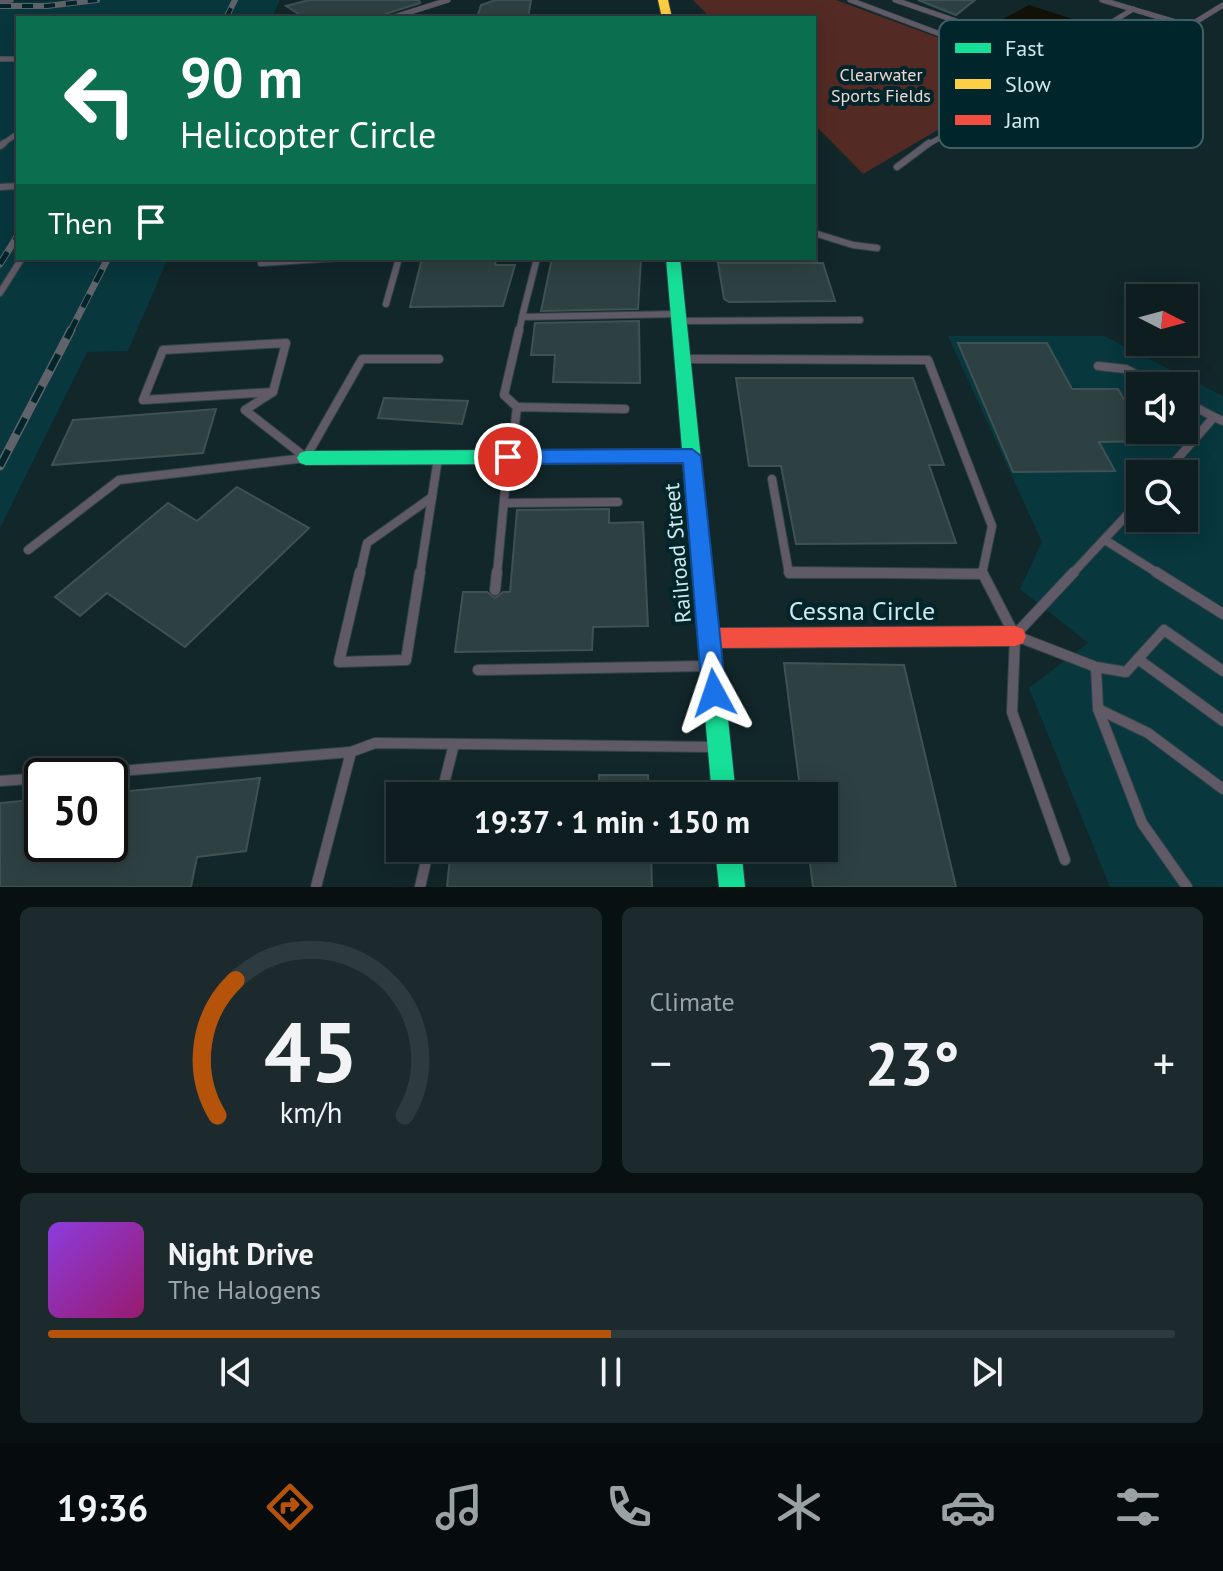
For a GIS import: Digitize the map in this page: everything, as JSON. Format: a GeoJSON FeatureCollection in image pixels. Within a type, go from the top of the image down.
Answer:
{"type":"FeatureCollection","features":[{"type":"Feature","properties":{"kind":"main road","name":"Railroad Street"},"geometry":{"type":"LineString","coordinates":[[673,260],[723,782]]}},
{"type":"Feature","properties":{"kind":"main road"},"geometry":{"type":"LineString","coordinates":[[306,458],[692,456]]}},
{"type":"Feature","properties":{"kind":"main road","name":"Cessna Circle"},"geometry":{"type":"LineString","coordinates":[[709,638],[1015,636]]}},
{"type":"Feature","properties":{"kind":"main road"},"geometry":{"type":"LineString","coordinates":[[729,862],[732,887]]}},
{"type":"Feature","properties":{"kind":"lane"},"geometry":{"type":"LineString","coordinates":[[0,1],[11,0]]}},
{"type":"Feature","properties":{"kind":"lane"},"geometry":{"type":"LineString","coordinates":[[397,16],[448,0]]}},
{"type":"Feature","properties":{"kind":"lane"},"geometry":{"type":"LineString","coordinates":[[850,0],[939,34]]}},
{"type":"Feature","properties":{"kind":"lane"},"geometry":{"type":"LineString","coordinates":[[895,0],[953,20]]}},
{"type":"Feature","properties":{"kind":"lane"},"geometry":{"type":"LineString","coordinates":[[1102,0],[1169,20]]}},
{"type":"Feature","properties":{"kind":"lane"},"geometry":{"type":"LineString","coordinates":[[1199,20],[1223,5]]}},
{"type":"Feature","properties":{"kind":"lane"},"geometry":{"type":"LineString","coordinates":[[1115,20],[1133,9]]}},
{"type":"Feature","properties":{"kind":"lane"},"geometry":{"type":"LineString","coordinates":[[897,167],[939,138]]}},
{"type":"Feature","properties":{"kind":"lane"},"geometry":{"type":"LineString","coordinates":[[816,234],[853,245],[877,248]]}},
{"type":"Feature","properties":{"kind":"lane"},"geometry":{"type":"LineString","coordinates":[[0,293],[21,260]]}},
{"type":"Feature","properties":{"kind":"lane"},"geometry":{"type":"LineString","coordinates":[[261,263],[306,260]]}},
{"type":"Feature","properties":{"kind":"lane"},"geometry":{"type":"LineString","coordinates":[[386,304],[398,260]]}},
{"type":"Feature","properties":{"kind":"lane"},"geometry":{"type":"LineString","coordinates":[[536,260],[504,395],[517,407],[625,409]]}},
{"type":"Feature","properties":{"kind":"lane"},"geometry":{"type":"LineString","coordinates":[[522,317],[860,320]]}},
{"type":"Feature","properties":{"kind":"lane"},"geometry":{"type":"LineString","coordinates":[[273,392],[143,400],[163,350],[286,343],[273,392],[245,410],[306,458]]}},
{"type":"Feature","properties":{"kind":"lane"},"geometry":{"type":"LineString","coordinates":[[306,458],[362,359],[439,359]]}},
{"type":"Feature","properties":{"kind":"lane"},"geometry":{"type":"LineString","coordinates":[[682,359],[928,360],[992,526],[982,574],[1015,636],[1012,712],[1065,860]]}},
{"type":"Feature","properties":{"kind":"lane"},"geometry":{"type":"LineString","coordinates":[[1098,366],[1131,372]]}},
{"type":"Feature","properties":{"kind":"lane"},"geometry":{"type":"LineString","coordinates":[[495,590],[517,407]]}},
{"type":"Feature","properties":{"kind":"lane"},"geometry":{"type":"LineString","coordinates":[[1178,460],[1219,419],[1198,408]]}},
{"type":"Feature","properties":{"kind":"lane"},"geometry":{"type":"LineString","coordinates":[[432,497],[367,543],[339,662],[406,660],[432,497],[438,457]]}},
{"type":"Feature","properties":{"kind":"lane"},"geometry":{"type":"LineString","coordinates":[[28,550],[119,480],[306,458]]}},
{"type":"Feature","properties":{"kind":"lane"},"geometry":{"type":"LineString","coordinates":[[772,479],[789,574],[982,574]]}},
{"type":"Feature","properties":{"kind":"lane"},"geometry":{"type":"LineString","coordinates":[[504,503],[618,502]]}},
{"type":"Feature","properties":{"kind":"lane"},"geometry":{"type":"LineString","coordinates":[[1015,636],[1126,517]]}},
{"type":"Feature","properties":{"kind":"lane"},"geometry":{"type":"LineString","coordinates":[[1105,540],[1223,614]]}},
{"type":"Feature","properties":{"kind":"lane"},"geometry":{"type":"LineString","coordinates":[[1015,636],[1096,667],[1126,672],[1164,630],[1223,671]]}},
{"type":"Feature","properties":{"kind":"lane"},"geometry":{"type":"LineString","coordinates":[[1138,659],[1223,721]]}},
{"type":"Feature","properties":{"kind":"lane"},"geometry":{"type":"LineString","coordinates":[[478,670],[711,666]]}},
{"type":"Feature","properties":{"kind":"lane"},"geometry":{"type":"LineString","coordinates":[[1096,667],[1098,709],[1142,823],[1187,887]]}},
{"type":"Feature","properties":{"kind":"lane"},"geometry":{"type":"LineString","coordinates":[[1098,709],[1148,733],[1223,789]]}},
{"type":"Feature","properties":{"kind":"lane"},"geometry":{"type":"LineString","coordinates":[[128,770],[351,752],[375,743],[719,747]]}},
{"type":"Feature","properties":{"kind":"lane"},"geometry":{"type":"LineString","coordinates":[[444,782],[454,744]]}},
{"type":"Feature","properties":{"kind":"lane"},"geometry":{"type":"LineString","coordinates":[[316,887],[351,752]]}},
{"type":"Feature","properties":{"kind":"lane"},"geometry":{"type":"LineString","coordinates":[[0,781],[24,779]]}},
{"type":"Feature","properties":{"kind":"lane"},"geometry":{"type":"LineString","coordinates":[[420,887],[426,862]]}},
{"type":"Feature","properties":{"kind":"shaded area"},"geometry":{"type":"Polygon","coordinates":[[[280,0],[273,16],[16,16],[16,260],[167,260],[128,351],[87,352],[0,528],[0,2],[280,0]]]}},
{"type":"Feature","properties":{"kind":"shaded area"},"geometry":{"type":"Polygon","coordinates":[[[1029,5],[1076,20],[1001,20],[1029,5]]]}},
{"type":"Feature","properties":{"kind":"shaded area"},"geometry":{"type":"Polygon","coordinates":[[[948,336],[1104,336],[1126,347],[1126,356],[1144,356],[1175,372],[1126,372],[1126,444],[1198,444],[1198,383],[1223,396],[1223,887],[1110,887],[1029,688],[1088,643],[1020,589],[1042,542],[948,336]]]}},
{"type":"Feature","properties":{"kind":"green space","name":"Clearwater Sports Fields"},"geometry":{"type":"Polygon","coordinates":[[[693,0],[836,0],[939,38],[939,129],[863,174],[816,126],[816,16],[709,16],[693,0]]]}},
{"type":"Feature","properties":{"kind":"building"},"geometry":{"type":"Polygon","coordinates":[[[309,0],[419,0],[420,3],[379,16],[302,16],[286,6],[309,0]]]}},
{"type":"Feature","properties":{"kind":"building"},"geometry":{"type":"Polygon","coordinates":[[[496,0],[531,0],[528,16],[478,16],[481,5],[496,0]]]}},
{"type":"Feature","properties":{"kind":"building"},"geometry":{"type":"Polygon","coordinates":[[[918,0],[975,0],[956,15],[918,0]]]}},
{"type":"Feature","properties":{"kind":"building"},"geometry":{"type":"Polygon","coordinates":[[[422,260],[496,260],[495,265],[515,265],[503,306],[410,307],[422,260]]]}},
{"type":"Feature","properties":{"kind":"building"},"geometry":{"type":"Polygon","coordinates":[[[552,260],[641,260],[638,309],[541,311],[552,260]]]}},
{"type":"Feature","properties":{"kind":"building"},"geometry":{"type":"Polygon","coordinates":[[[718,263],[823,263],[835,301],[729,302],[724,299],[718,263]]]}},
{"type":"Feature","properties":{"kind":"building"},"geometry":{"type":"Polygon","coordinates":[[[639,321],[640,383],[553,382],[555,355],[531,355],[535,323],[639,321]]]}},
{"type":"Feature","properties":{"kind":"building"},"geometry":{"type":"Polygon","coordinates":[[[958,343],[1047,343],[1072,389],[1118,389],[1126,403],[1126,441],[1099,442],[1115,471],[1013,472],[958,343]]]}},
{"type":"Feature","properties":{"kind":"building"},"geometry":{"type":"Polygon","coordinates":[[[736,378],[913,378],[944,465],[929,465],[956,543],[796,544],[781,466],[749,466],[736,378]]]}},
{"type":"Feature","properties":{"kind":"building"},"geometry":{"type":"Polygon","coordinates":[[[384,398],[468,401],[462,424],[378,418],[384,398]]]}},
{"type":"Feature","properties":{"kind":"building"},"geometry":{"type":"Polygon","coordinates":[[[216,409],[203,453],[52,465],[73,420],[216,409]]]}},
{"type":"Feature","properties":{"kind":"building"},"geometry":{"type":"Polygon","coordinates":[[[237,487],[309,528],[185,647],[107,593],[80,616],[55,597],[168,503],[197,521],[237,487]]]}},
{"type":"Feature","properties":{"kind":"building"},"geometry":{"type":"Polygon","coordinates":[[[609,509],[609,523],[643,522],[648,626],[593,627],[592,650],[455,652],[463,592],[487,592],[495,598],[503,592],[510,592],[517,510],[609,509]]]}},
{"type":"Feature","properties":{"kind":"building"},"geometry":{"type":"Polygon","coordinates":[[[784,663],[904,665],[956,887],[813,887],[810,862],[838,862],[838,782],[799,782],[784,663]]]}},
{"type":"Feature","properties":{"kind":"building"},"geometry":{"type":"Polygon","coordinates":[[[599,775],[648,775],[648,782],[599,782],[599,775]]]}},
{"type":"Feature","properties":{"kind":"building"},"geometry":{"type":"Polygon","coordinates":[[[260,778],[246,851],[197,857],[191,887],[0,887],[0,803],[24,801],[24,862],[128,862],[128,791],[260,778]]]}},
{"type":"Feature","properties":{"kind":"building"},"geometry":{"type":"Polygon","coordinates":[[[450,862],[651,862],[652,887],[447,887],[450,862]]]}},
{"type":"Feature","properties":{"kind":"railway"},"geometry":{"type":"LineString","coordinates":[[0,6],[47,6],[97,0]]}},
{"type":"Feature","properties":{"kind":"railway"},"geometry":{"type":"LineString","coordinates":[[227,16],[235,0]]}},
{"type":"Feature","properties":{"kind":"railway"},"geometry":{"type":"LineString","coordinates":[[0,264],[16,238]]}},
{"type":"Feature","properties":{"kind":"railway"},"geometry":{"type":"LineString","coordinates":[[70,332],[107,260]]}},
{"type":"Feature","properties":{"kind":"railway"},"geometry":{"type":"LineString","coordinates":[[0,466],[71,330]]}},
{"type":"Feature","properties":{"kind":"traffic: fast"},"geometry":{"type":"LineString","coordinates":[[673,260],[723,782]]}},
{"type":"Feature","properties":{"kind":"traffic: fast"},"geometry":{"type":"LineString","coordinates":[[306,458],[692,456]]}},
{"type":"Feature","properties":{"kind":"traffic: fast"},"geometry":{"type":"LineString","coordinates":[[729,862],[732,887]]}},
{"type":"Feature","properties":{"kind":"traffic: slow"},"geometry":{"type":"LineString","coordinates":[[663,0],[667,16]]}},
{"type":"Feature","properties":{"kind":"traffic: jam"},"geometry":{"type":"LineString","coordinates":[[709,638],[1015,636]]}},
{"type":"Feature","properties":{"kind":"route"},"geometry":{"type":"LineString","coordinates":[[508,457],[692,456],[714,693]]}}]}
